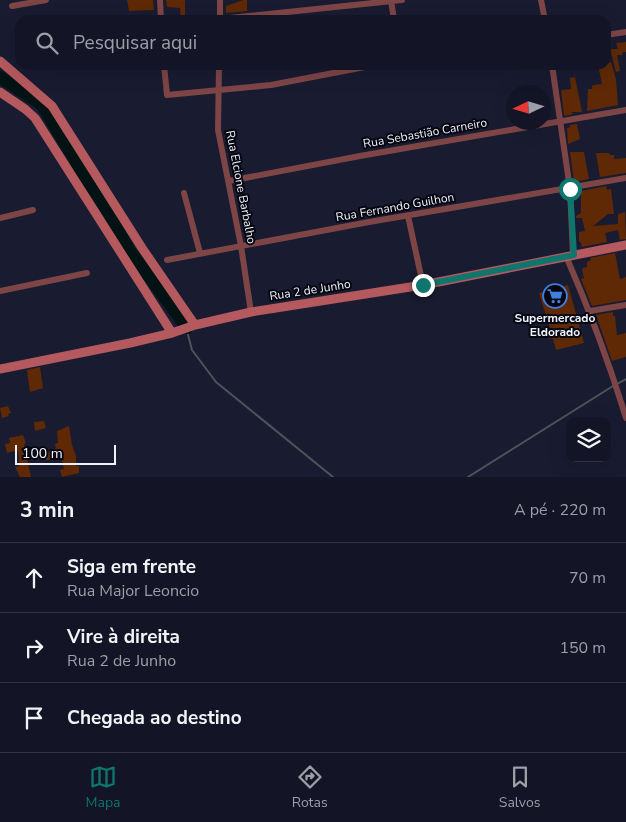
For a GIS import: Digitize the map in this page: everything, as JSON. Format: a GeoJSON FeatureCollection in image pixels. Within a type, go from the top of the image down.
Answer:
{"type":"FeatureCollection","features":[{"type":"Feature","properties":{"kind":"street"},"geometry":{"type":"LineString","coordinates":[[12,6],[46,0]]}},
{"type":"Feature","properties":{"kind":"street"},"geometry":{"type":"LineString","coordinates":[[160,0],[161,15]]}},
{"type":"Feature","properties":{"kind":"street"},"geometry":{"type":"LineString","coordinates":[[220,0],[220,15]]}},
{"type":"Feature","properties":{"kind":"street"},"geometry":{"type":"LineString","coordinates":[[265,15],[402,0]]}},
{"type":"Feature","properties":{"kind":"street"},"geometry":{"type":"LineString","coordinates":[[541,0],[544,15]]}},
{"type":"Feature","properties":{"kind":"street"},"geometry":{"type":"LineString","coordinates":[[391,1],[393,15]]}},
{"type":"Feature","properties":{"kind":"street"},"geometry":{"type":"LineString","coordinates":[[611,34],[626,32]]}},
{"type":"Feature","properties":{"kind":"street"},"geometry":{"type":"LineString","coordinates":[[0,61],[52,106],[142,248],[195,325]]}},
{"type":"Feature","properties":{"kind":"street"},"geometry":{"type":"LineString","coordinates":[[164,70],[165,91],[167,95],[271,84],[348,70]]}},
{"type":"Feature","properties":{"kind":"street","name":"Rua Elcione Barbalho"},"geometry":{"type":"LineString","coordinates":[[219,70],[218,130],[241,246],[251,312]]}},
{"type":"Feature","properties":{"kind":"street"},"geometry":{"type":"LineString","coordinates":[[553,70],[570,189],[570,255],[626,418]]}},
{"type":"Feature","properties":{"kind":"street"},"geometry":{"type":"LineString","coordinates":[[0,92],[26,109],[35,118],[172,334]]}},
{"type":"Feature","properties":{"kind":"street","name":"Rua Sebastião Carneiro"},"geometry":{"type":"LineString","coordinates":[[229,181],[626,110]]}},
{"type":"Feature","properties":{"kind":"street","name":"Rua Fernando Guilhon"},"geometry":{"type":"LineString","coordinates":[[167,260],[626,178]]}},
{"type":"Feature","properties":{"kind":"street"},"geometry":{"type":"LineString","coordinates":[[184,193],[200,253]]}},
{"type":"Feature","properties":{"kind":"street"},"geometry":{"type":"LineString","coordinates":[[0,218],[33,210]]}},
{"type":"Feature","properties":{"kind":"street"},"geometry":{"type":"LineString","coordinates":[[408,216],[423,285]]}},
{"type":"Feature","properties":{"kind":"street","name":"Rua 2 de Junho"},"geometry":{"type":"LineString","coordinates":[[0,369],[172,334],[195,325],[251,312],[423,285],[626,245]]}},
{"type":"Feature","properties":{"kind":"street"},"geometry":{"type":"LineString","coordinates":[[0,291],[87,273]]}},
{"type":"Feature","properties":{"kind":"street"},"geometry":{"type":"LineString","coordinates":[[590,310],[626,304]]}},
{"type":"Feature","properties":{"kind":"building"},"geometry":{"type":"Polygon","coordinates":[[[127,0],[153,0],[154,10],[129,11],[127,0]]]}},
{"type":"Feature","properties":{"kind":"building"},"geometry":{"type":"Polygon","coordinates":[[[166,0],[185,0],[185,15],[181,15],[180,8],[167,7],[166,0]]]}},
{"type":"Feature","properties":{"kind":"building"},"geometry":{"type":"Polygon","coordinates":[[[247,0],[247,11],[226,13],[226,6],[247,0]]]}},
{"type":"Feature","properties":{"kind":"building"},"geometry":{"type":"Polygon","coordinates":[[[626,42],[626,52],[623,52],[622,55],[617,55],[620,71],[616,72],[611,49],[618,49],[616,43],[626,42]]]}},
{"type":"Feature","properties":{"kind":"building"},"geometry":{"type":"Polygon","coordinates":[[[611,62],[616,79],[618,105],[587,111],[588,89],[592,89],[594,85],[602,84],[599,70],[611,70],[611,62]]]}},
{"type":"Feature","properties":{"kind":"building"},"geometry":{"type":"Polygon","coordinates":[[[575,77],[582,112],[571,112],[574,114],[564,116],[561,90],[571,89],[570,78],[575,77]]]}},
{"type":"Feature","properties":{"kind":"building"},"geometry":{"type":"Polygon","coordinates":[[[577,124],[580,139],[568,144],[567,128],[570,125],[577,124]]]}},
{"type":"Feature","properties":{"kind":"building"},"geometry":{"type":"Polygon","coordinates":[[[570,152],[584,152],[589,179],[574,182],[570,152]]]}},
{"type":"Feature","properties":{"kind":"building"},"geometry":{"type":"Polygon","coordinates":[[[596,153],[609,153],[614,155],[614,159],[626,158],[626,173],[600,177],[596,153]]]}},
{"type":"Feature","properties":{"kind":"building"},"geometry":{"type":"Polygon","coordinates":[[[606,186],[607,190],[611,189],[614,214],[608,214],[593,226],[618,224],[618,214],[625,212],[626,239],[620,240],[618,230],[605,233],[607,242],[582,247],[579,241],[579,232],[585,231],[582,218],[576,218],[581,213],[581,191],[606,186]]]}},
{"type":"Feature","properties":{"kind":"building"},"geometry":{"type":"Polygon","coordinates":[[[615,253],[620,279],[626,277],[626,300],[592,306],[581,279],[584,278],[582,270],[587,267],[587,262],[591,260],[590,258],[615,253]]]}},
{"type":"Feature","properties":{"kind":"building"},"geometry":{"type":"Polygon","coordinates":[[[568,285],[584,343],[556,350],[553,339],[547,338],[552,335],[539,293],[568,285]]]}},
{"type":"Feature","properties":{"kind":"building"},"geometry":{"type":"Polygon","coordinates":[[[613,312],[617,335],[626,333],[626,357],[612,361],[596,315],[613,312]]]}},
{"type":"Feature","properties":{"kind":"building"},"geometry":{"type":"Polygon","coordinates":[[[40,367],[43,388],[30,392],[27,370],[40,367]]]}},
{"type":"Feature","properties":{"kind":"building"},"geometry":{"type":"Polygon","coordinates":[[[8,406],[11,413],[8,414],[9,416],[2,418],[0,408],[8,406]]]}},
{"type":"Feature","properties":{"kind":"building"},"geometry":{"type":"Polygon","coordinates":[[[44,421],[46,428],[35,431],[34,422],[44,421]]]}},
{"type":"Feature","properties":{"kind":"building"},"geometry":{"type":"Polygon","coordinates":[[[69,426],[79,473],[62,477],[60,470],[64,469],[62,460],[46,460],[45,454],[56,448],[55,444],[58,443],[57,431],[69,426]]]}},
{"type":"Feature","properties":{"kind":"building"},"geometry":{"type":"Polygon","coordinates":[[[23,435],[31,477],[20,477],[15,467],[19,466],[18,450],[7,453],[5,444],[10,443],[9,438],[23,435]]]}},
{"type":"Feature","properties":{"kind":"waterway"},"geometry":{"type":"LineString","coordinates":[[0,77],[42,105],[130,251],[187,328]]}},
{"type":"Feature","properties":{"kind":"waterway"},"geometry":{"type":"LineString","coordinates":[[187,331],[192,350],[216,382],[333,477]]}},
{"type":"Feature","properties":{"kind":"waterway"},"geometry":{"type":"LineString","coordinates":[[617,384],[626,379]]}},
{"type":"Feature","properties":{"kind":"waterway"},"geometry":{"type":"LineString","coordinates":[[468,477],[613,386]]}},
{"type":"Feature","properties":{"kind":"place","name":"Supermercado Eldorado"},"geometry":{"type":"Point","coordinates":[555,296]}},
{"type":"Feature","properties":{"kind":"route"},"geometry":{"type":"LineString","coordinates":[[423,285],[574,255],[570,189]]}}]}
